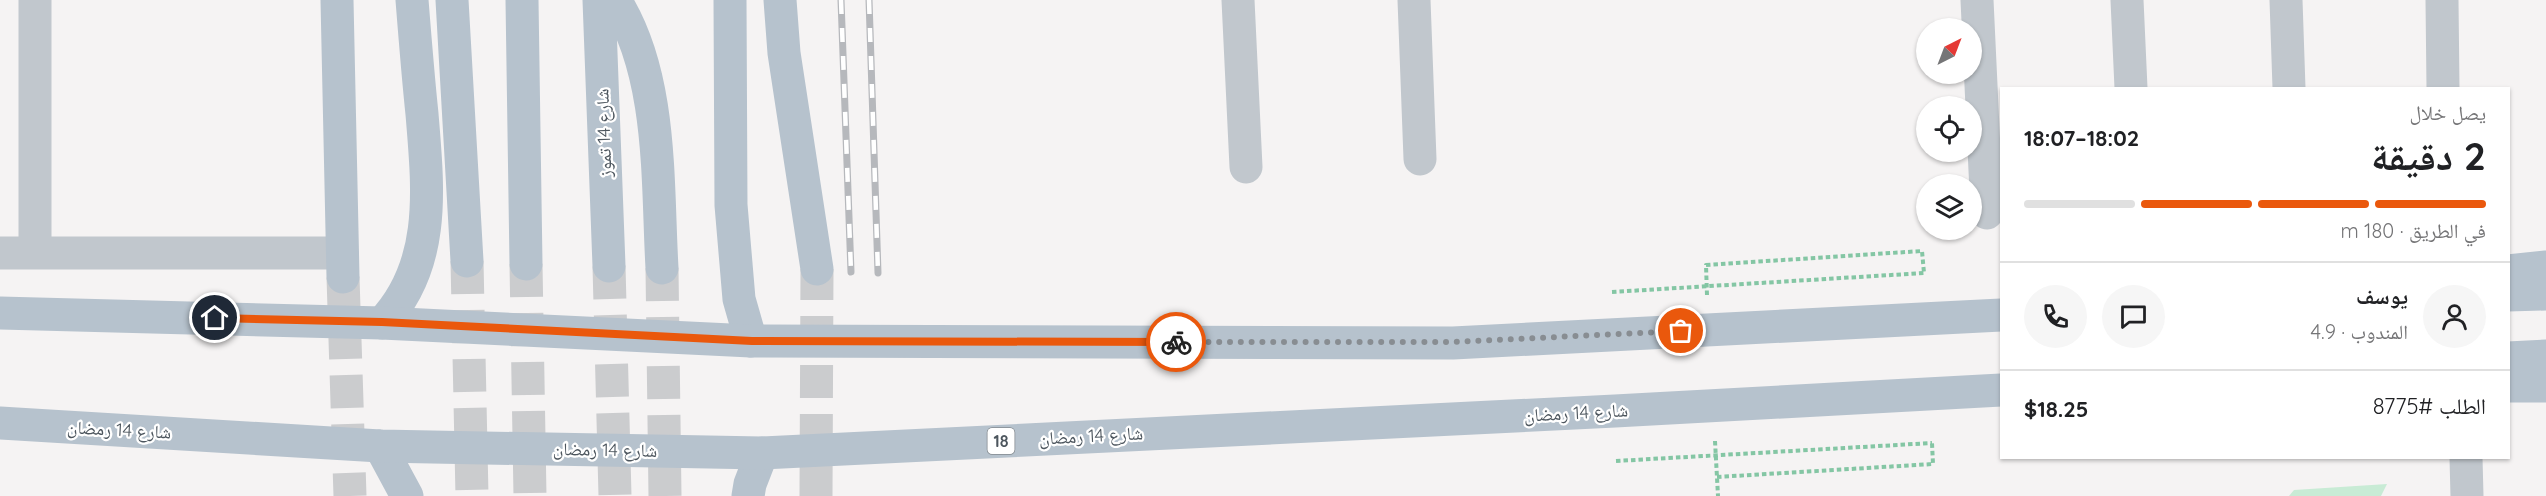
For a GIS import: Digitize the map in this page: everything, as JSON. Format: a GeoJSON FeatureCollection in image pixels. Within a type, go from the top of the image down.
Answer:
{"type":"FeatureCollection","features":[{"type":"Feature","properties":{"kind":"main road"},"geometry":{"type":"LineString","coordinates":[[337,0],[342,265]]}},
{"type":"Feature","properties":{"kind":"main road"},"geometry":{"type":"LineString","coordinates":[[382,322],[407,291],[420,254],[426,212],[426,171],[412,0]]}},
{"type":"Feature","properties":{"kind":"main road"},"geometry":{"type":"LineString","coordinates":[[452,0],[467,261]]}},
{"type":"Feature","properties":{"kind":"main road"},"geometry":{"type":"LineString","coordinates":[[522,0],[526,264]]}},
{"type":"Feature","properties":{"kind":"main road","name":"شارع 14 تموز"},"geometry":{"type":"LineString","coordinates":[[599,0],[609,266]]}},
{"type":"Feature","properties":{"kind":"main road"},"geometry":{"type":"LineString","coordinates":[[615,0],[638,48],[649,89],[654,131],[662,268]]}},
{"type":"Feature","properties":{"kind":"main road"},"geometry":{"type":"LineString","coordinates":[[730,0],[730,205],[739,299],[752,341]]}},
{"type":"Feature","properties":{"kind":"main road"},"geometry":{"type":"LineString","coordinates":[[780,0],[784,53],[817,269]]}},
{"type":"Feature","properties":{"kind":"main road"},"geometry":{"type":"LineString","coordinates":[[2510,271],[2546,267]]}},
{"type":"Feature","properties":{"kind":"main road"},"geometry":{"type":"LineString","coordinates":[[2510,295],[2546,294]]}},
{"type":"Feature","properties":{"kind":"main road"},"geometry":{"type":"LineString","coordinates":[[0,313],[382,322],[752,341],[1453,342],[2000,315]]}},
{"type":"Feature","properties":{"kind":"main road"},"geometry":{"type":"LineString","coordinates":[[2510,358],[2546,356]]}},
{"type":"Feature","properties":{"kind":"main road"},"geometry":{"type":"LineString","coordinates":[[2510,386],[2546,386]]}},
{"type":"Feature","properties":{"kind":"main road","name":"شارع 14 رمضان"},"geometry":{"type":"LineString","coordinates":[[0,423],[380,446],[762,453],[2000,390]]}},
{"type":"Feature","properties":{"kind":"main road"},"geometry":{"type":"LineString","coordinates":[[380,446],[408,496]]}},
{"type":"Feature","properties":{"kind":"main road"},"geometry":{"type":"LineString","coordinates":[[748,496],[750,484],[762,453]]}},
{"type":"Feature","properties":{"kind":"street"},"geometry":{"type":"LineString","coordinates":[[35,0],[35,253]]}},
{"type":"Feature","properties":{"kind":"street"},"geometry":{"type":"LineString","coordinates":[[1238,0],[1246,167]]}},
{"type":"Feature","properties":{"kind":"street"},"geometry":{"type":"LineString","coordinates":[[1414,0],[1420,159]]}},
{"type":"Feature","properties":{"kind":"street"},"geometry":{"type":"LineString","coordinates":[[1977,0],[1987,213]]}},
{"type":"Feature","properties":{"kind":"street"},"geometry":{"type":"LineString","coordinates":[[2127,0],[2131,87]]}},
{"type":"Feature","properties":{"kind":"street"},"geometry":{"type":"LineString","coordinates":[[2286,0],[2289,87]]}},
{"type":"Feature","properties":{"kind":"street"},"geometry":{"type":"LineString","coordinates":[[2442,0],[2443,87]]}},
{"type":"Feature","properties":{"kind":"street"},"geometry":{"type":"LineString","coordinates":[[0,252],[342,265]]}},
{"type":"Feature","properties":{"kind":"street"},"geometry":{"type":"LineString","coordinates":[[2466,459],[2467,496]]}},
{"type":"Feature","properties":{"kind":"path"},"geometry":{"type":"LineString","coordinates":[[1612,292],[1924,273],[1922,251],[1706,265]]}},
{"type":"Feature","properties":{"kind":"path"},"geometry":{"type":"LineString","coordinates":[[1616,462],[1932,443],[1933,464],[1717,477]]}},
{"type":"Feature","properties":{"kind":"green space"},"geometry":{"type":"Polygon","coordinates":[[[2387,484],[2381,496],[2289,496],[2294,490],[2387,484]]]}},
{"type":"Feature","properties":{"kind":"tunnel"},"geometry":{"type":"LineString","coordinates":[[467,261],[472,496]]}},
{"type":"Feature","properties":{"kind":"tunnel"},"geometry":{"type":"LineString","coordinates":[[526,264],[530,496]]}},
{"type":"Feature","properties":{"kind":"tunnel"},"geometry":{"type":"LineString","coordinates":[[609,266],[615,496]]}},
{"type":"Feature","properties":{"kind":"tunnel"},"geometry":{"type":"LineString","coordinates":[[662,268],[665,496]]}},
{"type":"Feature","properties":{"kind":"tunnel"},"geometry":{"type":"LineString","coordinates":[[816,496],[817,269]]}},
{"type":"Feature","properties":{"kind":"tunnel"},"geometry":{"type":"LineString","coordinates":[[343,277],[350,496]]}},
{"type":"Feature","properties":{"kind":"railway"},"geometry":{"type":"LineString","coordinates":[[841,0],[851,272]]}},
{"type":"Feature","properties":{"kind":"railway"},"geometry":{"type":"LineString","coordinates":[[869,0],[878,273]]}},
{"type":"Feature","properties":{"kind":"way so far"},"geometry":{"type":"LineString","coordinates":[[1176,342],[1453,342],[1681,331]]}},
{"type":"Feature","properties":{"kind":"route"},"geometry":{"type":"LineString","coordinates":[[215,318],[382,322],[752,341],[1176,342]]}}]}
